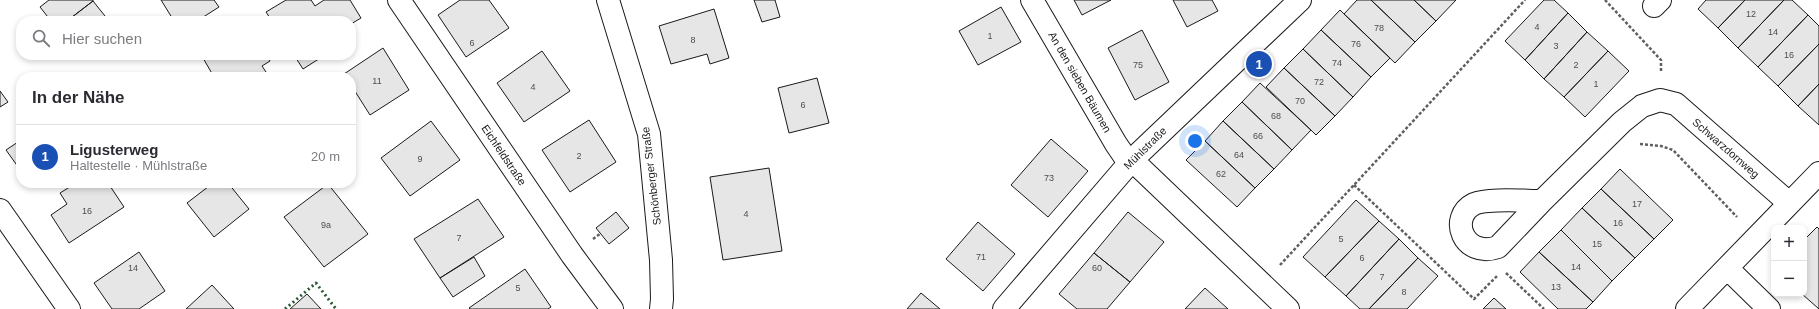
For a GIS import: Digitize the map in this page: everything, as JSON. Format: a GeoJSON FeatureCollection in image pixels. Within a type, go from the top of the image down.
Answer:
{"type":"FeatureCollection","features":[{"type":"Feature","properties":{"kind":"street","name":"Eichfeldstraße"},"geometry":{"type":"LineString","coordinates":[[399,0],[572,255],[612,309]]}},
{"type":"Feature","properties":{"kind":"street","name":"Schönberger Straße"},"geometry":{"type":"LineString","coordinates":[[608,0],[649,134],[661,260],[661,309]]}},
{"type":"Feature","properties":{"kind":"street","name":"An den sieben Bäumen"},"geometry":{"type":"LineString","coordinates":[[1032,0],[1116,144],[1131,162],[1288,309]]}},
{"type":"Feature","properties":{"kind":"street","name":"Mühlstraße"},"geometry":{"type":"LineString","coordinates":[[1004,309],[1131,162],[1300,0]]}},
{"type":"Feature","properties":{"kind":"street"},"geometry":{"type":"LineString","coordinates":[[1542,201],[1622,122],[1642,106],[1660,100]]}},
{"type":"Feature","properties":{"kind":"street","name":"Schwarzdornweg"},"geometry":{"type":"LineString","coordinates":[[1660,100],[1676,104],[1789,203]]}},
{"type":"Feature","properties":{"kind":"street"},"geometry":{"type":"LineString","coordinates":[[1687,309],[1819,173]]}},
{"type":"Feature","properties":{"kind":"street"},"geometry":{"type":"LineString","coordinates":[[0,210],[69,309]]}},
{"type":"Feature","properties":{"kind":"street"},"geometry":{"type":"LineString","coordinates":[[1727,268],[1769,309]]}},
{"type":"Feature","properties":{"kind":"path"},"geometry":{"type":"LineString","coordinates":[[1263,285],[1348,190],[1525,0]]}},
{"type":"Feature","properties":{"kind":"path"},"geometry":{"type":"LineString","coordinates":[[1605,0],[1661,60],[1660,100]]}},
{"type":"Feature","properties":{"kind":"path"},"geometry":{"type":"LineString","coordinates":[[1632,144],[1647,143],[1673,150],[1756,237]]}},
{"type":"Feature","properties":{"kind":"building"},"geometry":{"type":"Polygon","coordinates":[[[49,0],[93,0],[74,16],[47,16],[40,7],[49,0]]]}},
{"type":"Feature","properties":{"kind":"building"},"geometry":{"type":"Polygon","coordinates":[[[161,0],[214,0],[219,7],[205,16],[171,16],[161,0]]]}},
{"type":"Feature","properties":{"kind":"building"},"geometry":{"type":"Polygon","coordinates":[[[286,0],[311,0],[315,6],[324,0],[350,0],[361,18],[356,21],[356,16],[269,16],[266,12],[286,0]]]}},
{"type":"Feature","properties":{"kind":"building"},"geometry":{"type":"Polygon","coordinates":[[[460,0],[489,0],[509,28],[466,57],[438,15],[460,0]]]}},
{"type":"Feature","properties":{"kind":"building"},"geometry":{"type":"Polygon","coordinates":[[[754,0],[775,0],[780,17],[762,22],[754,0]]]}},
{"type":"Feature","properties":{"kind":"building"},"geometry":{"type":"Polygon","coordinates":[[[1074,0],[1111,0],[1082,15],[1074,0]]]}},
{"type":"Feature","properties":{"kind":"building"},"geometry":{"type":"Polygon","coordinates":[[[1173,0],[1212,0],[1218,11],[1187,27],[1173,0]]]}},
{"type":"Feature","properties":{"kind":"building"},"geometry":{"type":"Polygon","coordinates":[[[1357,0],[1371,0],[1415,42],[1395,63],[1344,14],[1357,0]]]}},
{"type":"Feature","properties":{"kind":"building"},"geometry":{"type":"Polygon","coordinates":[[[1371,0],[1414,0],[1436,21],[1415,42],[1371,0]]]}},
{"type":"Feature","properties":{"kind":"building"},"geometry":{"type":"Polygon","coordinates":[[[1414,0],[1456,0],[1436,21],[1414,0]]]}},
{"type":"Feature","properties":{"kind":"building"},"geometry":{"type":"Polygon","coordinates":[[[1544,0],[1554,0],[1568,13],[1525,60],[1505,41],[1544,0]]]}},
{"type":"Feature","properties":{"kind":"building"},"geometry":{"type":"Polygon","coordinates":[[[1706,0],[1745,0],[1718,28],[1698,9],[1706,0]]]}},
{"type":"Feature","properties":{"kind":"building"},"geometry":{"type":"Polygon","coordinates":[[[1745,0],[1784,0],[1738,48],[1718,28],[1745,0]]]}},
{"type":"Feature","properties":{"kind":"building"},"geometry":{"type":"Polygon","coordinates":[[[1784,0],[1792,0],[1808,15],[1758,67],[1738,48],[1784,0]]]}},
{"type":"Feature","properties":{"kind":"building"},"geometry":{"type":"Polygon","coordinates":[[[93,1],[105,16],[74,16],[93,1]]]}},
{"type":"Feature","properties":{"kind":"building"},"geometry":{"type":"Polygon","coordinates":[[[1001,7],[1021,42],[978,65],[959,31],[1001,7]]]}},
{"type":"Feature","properties":{"kind":"building"},"geometry":{"type":"Polygon","coordinates":[[[714,9],[729,58],[710,64],[707,54],[671,64],[659,26],[714,9]]]}},
{"type":"Feature","properties":{"kind":"building"},"geometry":{"type":"Polygon","coordinates":[[[1340,10],[1390,58],[1371,77],[1321,30],[1340,10]]]}},
{"type":"Feature","properties":{"kind":"building"},"geometry":{"type":"Polygon","coordinates":[[[1568,13],[1587,32],[1544,79],[1525,60],[1568,13]]]}},
{"type":"Feature","properties":{"kind":"building"},"geometry":{"type":"Polygon","coordinates":[[[1808,15],[1819,26],[1819,44],[1778,86],[1758,67],[1808,15]]]}},
{"type":"Feature","properties":{"kind":"building"},"geometry":{"type":"Polygon","coordinates":[[[1142,30],[1169,82],[1135,100],[1108,48],[1142,30]]]}},
{"type":"Feature","properties":{"kind":"building"},"geometry":{"type":"Polygon","coordinates":[[[1321,30],[1371,77],[1353,97],[1303,49],[1321,30]]]}},
{"type":"Feature","properties":{"kind":"building"},"geometry":{"type":"Polygon","coordinates":[[[1587,32],[1608,51],[1564,97],[1544,79],[1587,32]]]}},
{"type":"Feature","properties":{"kind":"building"},"geometry":{"type":"Polygon","coordinates":[[[1819,44],[1819,84],[1798,106],[1778,86],[1819,44]]]}},
{"type":"Feature","properties":{"kind":"building"},"geometry":{"type":"Polygon","coordinates":[[[383,48],[409,90],[370,115],[356,93],[356,72],[347,72],[383,48]]]}},
{"type":"Feature","properties":{"kind":"building"},"geometry":{"type":"Polygon","coordinates":[[[1303,49],[1353,97],[1335,116],[1284,68],[1303,49]]]}},
{"type":"Feature","properties":{"kind":"building"},"geometry":{"type":"Polygon","coordinates":[[[542,51],[570,91],[524,122],[497,83],[542,51]]]}},
{"type":"Feature","properties":{"kind":"building"},"geometry":{"type":"Polygon","coordinates":[[[1608,51],[1629,71],[1585,117],[1564,97],[1608,51]]]}},
{"type":"Feature","properties":{"kind":"building"},"geometry":{"type":"Polygon","coordinates":[[[204,60],[270,61],[262,66],[266,72],[211,72],[204,60]]]}},
{"type":"Feature","properties":{"kind":"building"},"geometry":{"type":"Polygon","coordinates":[[[297,60],[317,60],[303,69],[297,60]]]}},
{"type":"Feature","properties":{"kind":"building"},"geometry":{"type":"Polygon","coordinates":[[[1284,68],[1335,116],[1316,135],[1266,87],[1284,68]]]}},
{"type":"Feature","properties":{"kind":"building"},"geometry":{"type":"Polygon","coordinates":[[[817,78],[829,123],[789,133],[778,88],[817,78]]]}},
{"type":"Feature","properties":{"kind":"building"},"geometry":{"type":"Polygon","coordinates":[[[1260,83],[1311,130],[1292,150],[1242,102],[1260,83]]]}},
{"type":"Feature","properties":{"kind":"building"},"geometry":{"type":"Polygon","coordinates":[[[1819,84],[1819,125],[1798,106],[1819,84]]]}},
{"type":"Feature","properties":{"kind":"building"},"geometry":{"type":"Polygon","coordinates":[[[0,91],[8,102],[0,107],[0,91]]]}},
{"type":"Feature","properties":{"kind":"building"},"geometry":{"type":"Polygon","coordinates":[[[1242,102],[1292,150],[1274,169],[1223,121],[1242,102]]]}},
{"type":"Feature","properties":{"kind":"building"},"geometry":{"type":"Polygon","coordinates":[[[589,120],[616,162],[570,192],[542,150],[589,120]]]}},
{"type":"Feature","properties":{"kind":"building"},"geometry":{"type":"Polygon","coordinates":[[[431,121],[460,160],[410,196],[381,158],[431,121]]]}},
{"type":"Feature","properties":{"kind":"building"},"geometry":{"type":"Polygon","coordinates":[[[1223,121],[1274,169],[1255,188],[1205,141],[1223,121]]]}},
{"type":"Feature","properties":{"kind":"building"},"geometry":{"type":"Polygon","coordinates":[[[1051,139],[1088,171],[1048,217],[1011,185],[1051,139]]]}},
{"type":"Feature","properties":{"kind":"building"},"geometry":{"type":"Polygon","coordinates":[[[1205,141],[1255,188],[1237,207],[1186,160],[1205,141]]]}},
{"type":"Feature","properties":{"kind":"building"},"geometry":{"type":"Polygon","coordinates":[[[16,143],[16,164],[6,150],[16,143]]]}},
{"type":"Feature","properties":{"kind":"building"},"geometry":{"type":"Polygon","coordinates":[[[769,168],[782,251],[723,260],[710,177],[769,168]]]}},
{"type":"Feature","properties":{"kind":"building"},"geometry":{"type":"Polygon","coordinates":[[[1620,169],[1673,220],[1654,239],[1601,189],[1620,169]]]}},
{"type":"Feature","properties":{"kind":"building"},"geometry":{"type":"Polygon","coordinates":[[[68,188],[111,188],[124,207],[69,243],[51,215],[67,204],[60,193],[68,188]]]}},
{"type":"Feature","properties":{"kind":"building"},"geometry":{"type":"Polygon","coordinates":[[[206,188],[232,188],[249,209],[214,237],[187,203],[206,188]]]}},
{"type":"Feature","properties":{"kind":"building"},"geometry":{"type":"Polygon","coordinates":[[[323,188],[331,188],[368,234],[324,267],[284,217],[323,188]]]}},
{"type":"Feature","properties":{"kind":"building"},"geometry":{"type":"Polygon","coordinates":[[[1601,189],[1654,239],[1635,258],[1582,208],[1601,189]]]}},
{"type":"Feature","properties":{"kind":"building"},"geometry":{"type":"Polygon","coordinates":[[[478,199],[504,237],[440,278],[414,239],[478,199]]]}},
{"type":"Feature","properties":{"kind":"building"},"geometry":{"type":"Polygon","coordinates":[[[1356,200],[1379,221],[1325,277],[1303,257],[1356,200]]]}},
{"type":"Feature","properties":{"kind":"building"},"geometry":{"type":"Polygon","coordinates":[[[1582,208],[1635,258],[1612,281],[1561,230],[1582,208]]]}},
{"type":"Feature","properties":{"kind":"building"},"geometry":{"type":"Polygon","coordinates":[[[616,212],[629,228],[609,244],[596,228],[616,212]]]}},
{"type":"Feature","properties":{"kind":"building"},"geometry":{"type":"Polygon","coordinates":[[[1128,212],[1164,242],[1130,282],[1094,253],[1128,212]]]}},
{"type":"Feature","properties":{"kind":"building"},"geometry":{"type":"Polygon","coordinates":[[[1379,221],[1399,239],[1346,296],[1325,277],[1379,221]]]}},
{"type":"Feature","properties":{"kind":"building"},"geometry":{"type":"Polygon","coordinates":[[[978,222],[1015,254],[983,291],[946,259],[978,222]]]}},
{"type":"Feature","properties":{"kind":"building"},"geometry":{"type":"Polygon","coordinates":[[[1817,227],[1819,229],[1819,309],[1805,297],[1807,297],[1807,237],[1817,227]]]}},
{"type":"Feature","properties":{"kind":"building"},"geometry":{"type":"Polygon","coordinates":[[[1561,230],[1612,281],[1593,302],[1539,252],[1561,230]]]}},
{"type":"Feature","properties":{"kind":"building"},"geometry":{"type":"Polygon","coordinates":[[[1399,239],[1418,258],[1369,309],[1360,309],[1346,296],[1399,239]]]}},
{"type":"Feature","properties":{"kind":"building"},"geometry":{"type":"Polygon","coordinates":[[[139,252],[165,291],[139,309],[112,309],[94,283],[139,252]]]}},
{"type":"Feature","properties":{"kind":"building"},"geometry":{"type":"Polygon","coordinates":[[[1539,252],[1593,302],[1586,309],[1558,309],[1520,272],[1539,252]]]}},
{"type":"Feature","properties":{"kind":"building"},"geometry":{"type":"Polygon","coordinates":[[[1094,253],[1130,282],[1107,309],[1077,309],[1059,294],[1094,253]]]}},
{"type":"Feature","properties":{"kind":"building"},"geometry":{"type":"Polygon","coordinates":[[[474,257],[485,276],[453,297],[440,278],[474,257]]]}},
{"type":"Feature","properties":{"kind":"building"},"geometry":{"type":"Polygon","coordinates":[[[1418,258],[1438,276],[1407,309],[1369,309],[1418,258]]]}},
{"type":"Feature","properties":{"kind":"building"},"geometry":{"type":"Polygon","coordinates":[[[525,269],[551,307],[548,309],[469,308],[525,269]]]}},
{"type":"Feature","properties":{"kind":"building"},"geometry":{"type":"Polygon","coordinates":[[[212,285],[234,309],[186,309],[212,285]]]}},
{"type":"Feature","properties":{"kind":"building"},"geometry":{"type":"Polygon","coordinates":[[[1205,288],[1228,309],[1185,309],[1205,288]]]}},
{"type":"Feature","properties":{"kind":"building"},"geometry":{"type":"Polygon","coordinates":[[[921,293],[940,309],[907,309],[921,293]]]}},
{"type":"Feature","properties":{"kind":"building"},"geometry":{"type":"Polygon","coordinates":[[[307,294],[321,309],[290,309],[307,294]]]}},
{"type":"Feature","properties":{"kind":"building"},"geometry":{"type":"Polygon","coordinates":[[[1494,298],[1506,309],[1483,309],[1494,298]]]}},
{"type":"Feature","properties":{"kind":"hedge"},"geometry":{"type":"LineString","coordinates":[[285,309],[316,283],[336,309]]}},
{"type":"Feature","properties":{"kind":"place","name":"Ligusterweg"},"geometry":{"type":"Point","coordinates":[1259,64]}}]}
